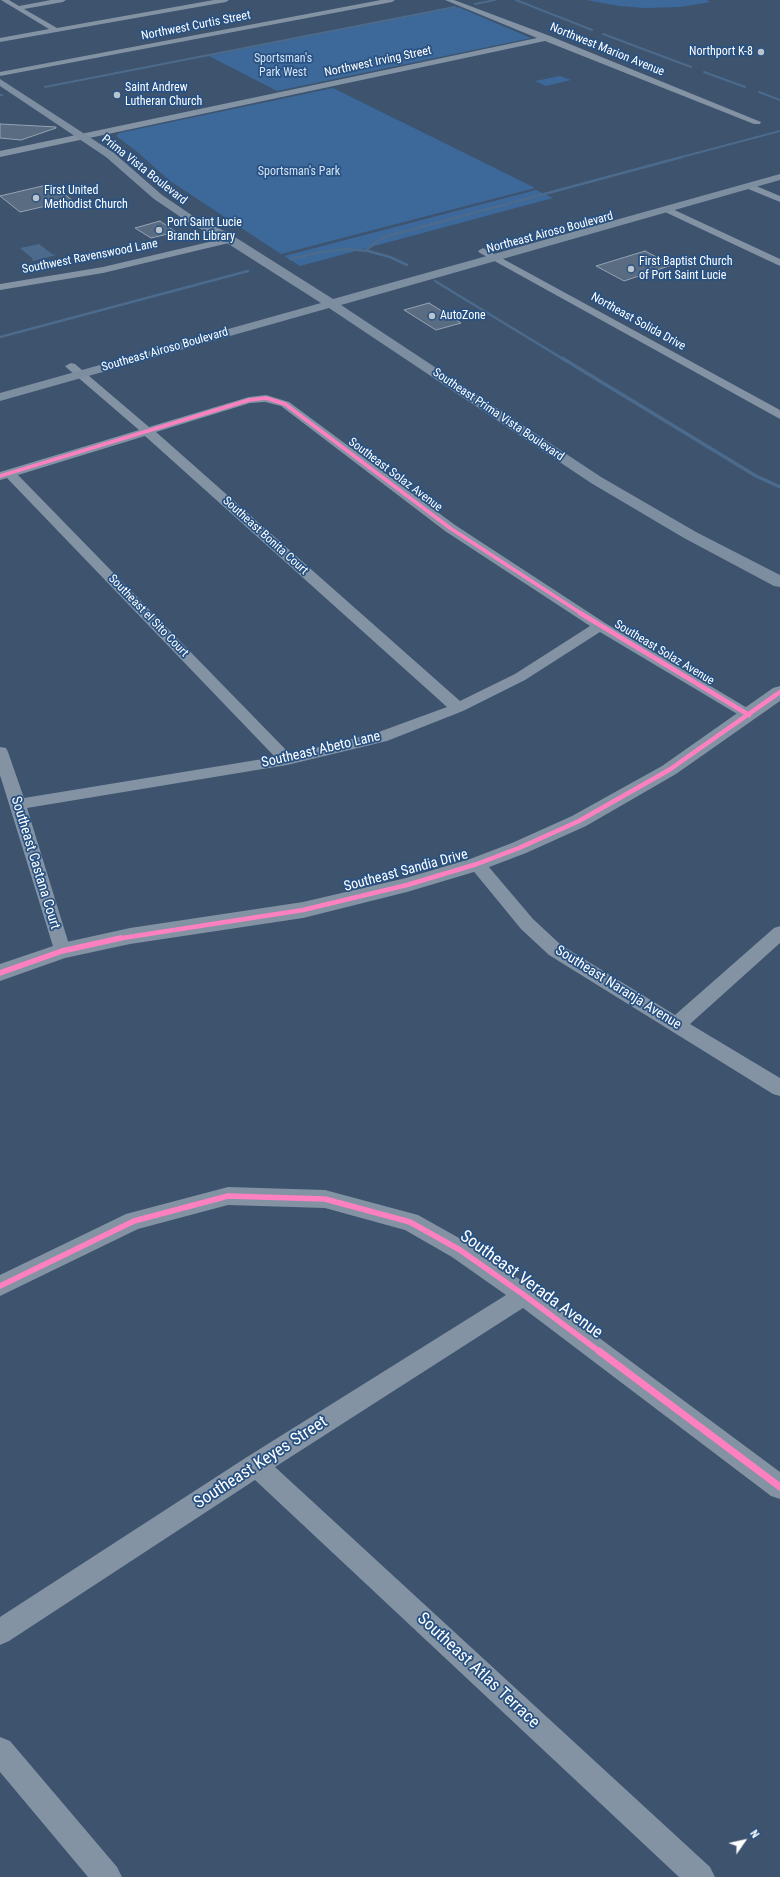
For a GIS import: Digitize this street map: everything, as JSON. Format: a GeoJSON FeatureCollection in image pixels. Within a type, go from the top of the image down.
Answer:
{"type":"FeatureCollection","features":[{"type":"Feature","properties":{"kind":"main road"},"geometry":{"type":"LineString","coordinates":[[1,75],[20,83],[67,114]]}},
{"type":"Feature","properties":{"kind":"main road","name":"Prima Vista Boulevard"},"geometry":{"type":"LineString","coordinates":[[1,75],[83,137],[110,155],[152,192],[195,222],[226,237]]}},
{"type":"Feature","properties":{"kind":"main road","name":"Prima Vista Boulevard"},"geometry":{"type":"LineString","coordinates":[[86,126],[111,142]]}},
{"type":"Feature","properties":{"kind":"main road","name":"Prima Vista Boulevard"},"geometry":{"type":"LineString","coordinates":[[129,157],[170,193],[208,219],[226,237]]}},
{"type":"Feature","properties":{"kind":"main road","name":"Northeast Airoso Boulevard"},"geometry":{"type":"LineString","coordinates":[[325,300],[484,251],[780,169]]}},
{"type":"Feature","properties":{"kind":"main road","name":"Northeast Airoso Boulevard"},"geometry":{"type":"LineString","coordinates":[[325,300],[495,257],[668,210],[780,177]]}},
{"type":"Feature","properties":{"kind":"main road","name":"Southeast Prima Vista Boulevard"},"geometry":{"type":"LineString","coordinates":[[226,237],[325,300],[596,480],[690,535],[780,582]]}},
{"type":"Feature","properties":{"kind":"main road","name":"Southeast Airoso Boulevard"},"geometry":{"type":"LineString","coordinates":[[0,386],[76,370],[325,300]]}},
{"type":"Feature","properties":{"kind":"main road","name":"Southeast Airoso Boulevard"},"geometry":{"type":"LineString","coordinates":[[0,397],[76,370]]}},
{"type":"Feature","properties":{"kind":"street"},"geometry":{"type":"LineString","coordinates":[[4,0],[56,30]]}},
{"type":"Feature","properties":{"kind":"street"},"geometry":{"type":"LineString","coordinates":[[18,8],[63,0]]}},
{"type":"Feature","properties":{"kind":"street"},"geometry":{"type":"LineString","coordinates":[[0,40],[226,0]]}},
{"type":"Feature","properties":{"kind":"street","name":"Northwest Curtis Street"},"geometry":{"type":"LineString","coordinates":[[1,75],[392,0]]}},
{"type":"Feature","properties":{"kind":"street","name":"Northwest Marion Avenue"},"geometry":{"type":"LineString","coordinates":[[448,0],[757,122]]}},
{"type":"Feature","properties":{"kind":"street","name":"Northwest Irving Street"},"geometry":{"type":"LineString","coordinates":[[0,154],[546,38]]}},
{"type":"Feature","properties":{"kind":"street"},"geometry":{"type":"LineString","coordinates":[[749,186],[780,199]]}},
{"type":"Feature","properties":{"kind":"street"},"geometry":{"type":"LineString","coordinates":[[668,210],[780,263]]}},
{"type":"Feature","properties":{"kind":"street","name":"Southwest Ravenswood Lane"},"geometry":{"type":"LineString","coordinates":[[0,287],[103,270],[226,237]]}},
{"type":"Feature","properties":{"kind":"street","name":"Northeast Solida Drive"},"geometry":{"type":"LineString","coordinates":[[484,251],[780,415]]}},
{"type":"Feature","properties":{"kind":"street","name":"Southeast Bonita Court"},"geometry":{"type":"LineString","coordinates":[[76,370],[147,431],[458,708]]}},
{"type":"Feature","properties":{"kind":"street","name":"Southeast Solaz Avenue"},"geometry":{"type":"LineString","coordinates":[[4,474],[249,400],[266,398],[285,404],[450,528],[600,626],[749,715]]}},
{"type":"Feature","properties":{"kind":"street","name":"Southeast el Sito Court"},"geometry":{"type":"LineString","coordinates":[[4,474],[288,760]]}},
{"type":"Feature","properties":{"kind":"street","name":"Southeast Abeto Lane"},"geometry":{"type":"LineString","coordinates":[[18,804],[288,760],[381,737],[458,708],[520,676],[600,626]]}},
{"type":"Feature","properties":{"kind":"street","name":"Southeast Sandia Drive"},"geometry":{"type":"LineString","coordinates":[[0,973],[62,951],[130,936],[303,910],[408,885],[477,864],[519,848],[579,821],[669,770],[780,692]]}},
{"type":"Feature","properties":{"kind":"street","name":"Southeast Castana Court"},"geometry":{"type":"LineString","coordinates":[[0,752],[18,804],[62,951]]}},
{"type":"Feature","properties":{"kind":"street","name":"Southeast Naranja Avenue"},"geometry":{"type":"LineString","coordinates":[[477,864],[527,924],[555,950],[780,1088]]}},
{"type":"Feature","properties":{"kind":"street"},"geometry":{"type":"LineString","coordinates":[[676,1025],[780,933]]}},
{"type":"Feature","properties":{"kind":"street","name":"Southeast Verada Avenue"},"geometry":{"type":"LineString","coordinates":[[2,1281],[134,1221],[228,1196],[325,1199],[410,1222],[460,1250],[524,1295],[780,1487]]}},
{"type":"Feature","properties":{"kind":"street","name":"Southeast Keyes Street"},"geometry":{"type":"LineString","coordinates":[[0,1632],[256,1465],[524,1295]]}},
{"type":"Feature","properties":{"kind":"street","name":"Southeast Atlas Terrace"},"geometry":{"type":"LineString","coordinates":[[256,1465],[700,1877]]}},
{"type":"Feature","properties":{"kind":"street"},"geometry":{"type":"LineString","coordinates":[[0,1751],[107,1877]]}},
{"type":"Feature","properties":{"kind":"green space"},"geometry":{"type":"Polygon","coordinates":[[[586,0],[706,0],[711,2],[680,7],[645,8],[619,6],[586,0]]]}},
{"type":"Feature","properties":{"kind":"green space","name":"Sportsman's Park West"},"geometry":{"type":"Polygon","coordinates":[[[458,7],[531,38],[277,91],[209,56],[458,7]]]}},
{"type":"Feature","properties":{"kind":"green space"},"geometry":{"type":"Polygon","coordinates":[[[560,76],[571,80],[546,86],[535,81],[560,76]]]}},
{"type":"Feature","properties":{"kind":"green space","name":"Sportsman's Park"},"geometry":{"type":"Polygon","coordinates":[[[333,88],[535,188],[281,254],[170,181],[135,150],[116,136],[119,133],[333,88]]]}},
{"type":"Feature","properties":{"kind":"green space"},"geometry":{"type":"Polygon","coordinates":[[[536,190],[553,198],[300,266],[284,256],[536,190]]]}},
{"type":"Feature","properties":{"kind":"shaded area"},"geometry":{"type":"Polygon","coordinates":[[[39,244],[52,254],[56,255],[33,261],[33,259],[20,248],[39,244]]]}},
{"type":"Feature","properties":{"kind":"building"},"geometry":{"type":"Polygon","coordinates":[[[0,124],[56,128],[21,140],[0,138],[0,124]]]}},
{"type":"Feature","properties":{"kind":"building","name":"First United Methodist Church"},"geometry":{"type":"Polygon","coordinates":[[[51,184],[72,200],[20,212],[0,196],[51,184]]]}},
{"type":"Feature","properties":{"kind":"building","name":"Port Saint Lucie Branch Library"},"geometry":{"type":"Polygon","coordinates":[[[160,221],[176,232],[151,238],[135,228],[160,221]]]}},
{"type":"Feature","properties":{"kind":"building","name":"First Baptist Church of Port Saint Lucie"},"geometry":{"type":"Polygon","coordinates":[[[645,251],[672,265],[624,281],[596,266],[645,251]]]}},
{"type":"Feature","properties":{"kind":"building","name":"AutoZone"},"geometry":{"type":"Polygon","coordinates":[[[429,303],[461,323],[436,330],[404,310],[429,303]]]}},
{"type":"Feature","properties":{"kind":"waterway"},"geometry":{"type":"LineString","coordinates":[[475,4],[495,0]]}},
{"type":"Feature","properties":{"kind":"waterway"},"geometry":{"type":"LineString","coordinates":[[516,0],[592,30]]}},
{"type":"Feature","properties":{"kind":"waterway"},"geometry":{"type":"LineString","coordinates":[[45,87],[455,7]]}},
{"type":"Feature","properties":{"kind":"waterway"},"geometry":{"type":"LineString","coordinates":[[603,34],[691,67]]}},
{"type":"Feature","properties":{"kind":"waterway"},"geometry":{"type":"LineString","coordinates":[[704,72],[745,87]]}},
{"type":"Feature","properties":{"kind":"waterway"},"geometry":{"type":"LineString","coordinates":[[759,92],[780,100]]}},
{"type":"Feature","properties":{"kind":"waterway"},"geometry":{"type":"LineString","coordinates":[[678,158],[780,131]]}},
{"type":"Feature","properties":{"kind":"waterway"},"geometry":{"type":"LineString","coordinates":[[365,251],[380,239],[388,236],[682,157]]}},
{"type":"Feature","properties":{"kind":"waterway"},"geometry":{"type":"LineString","coordinates":[[290,259],[322,252],[347,249],[365,251]]}},
{"type":"Feature","properties":{"kind":"waterway"},"geometry":{"type":"LineString","coordinates":[[365,251],[390,257],[407,265]]}},
{"type":"Feature","properties":{"kind":"waterway"},"geometry":{"type":"LineString","coordinates":[[0,337],[248,271]]}},
{"type":"Feature","properties":{"kind":"waterway"},"geometry":{"type":"LineString","coordinates":[[435,281],[563,359]]}},
{"type":"Feature","properties":{"kind":"waterway"},"geometry":{"type":"LineString","coordinates":[[562,358],[756,476],[780,487]]}},
{"type":"Feature","properties":{"kind":"cycle path"},"geometry":{"type":"LineString","coordinates":[[0,476],[249,400],[266,398],[285,404],[450,528],[600,626],[749,715]]}},
{"type":"Feature","properties":{"kind":"cycle path"},"geometry":{"type":"LineString","coordinates":[[0,973],[62,951],[130,936],[303,910],[407,885],[477,864],[519,848],[579,821],[669,770],[780,692]]}},
{"type":"Feature","properties":{"kind":"cycle path"},"geometry":{"type":"LineString","coordinates":[[0,1286],[134,1221],[228,1196],[325,1199],[410,1222],[460,1250],[524,1295],[780,1487]]}},
{"type":"Feature","properties":{"kind":"place","name":"Northport K-8"},"geometry":{"type":"Point","coordinates":[761,52]}},
{"type":"Feature","properties":{"kind":"place","name":"Saint Andrew Lutheran Church"},"geometry":{"type":"Point","coordinates":[117,95]}},
{"type":"Feature","properties":{"kind":"place","name":"First United Methodist Church"},"geometry":{"type":"Point","coordinates":[36,198]}},
{"type":"Feature","properties":{"kind":"place","name":"Port Saint Lucie Branch Library"},"geometry":{"type":"Point","coordinates":[159,230]}},
{"type":"Feature","properties":{"kind":"place","name":"First Baptist Church of Port Saint Lucie"},"geometry":{"type":"Point","coordinates":[631,269]}},
{"type":"Feature","properties":{"kind":"place","name":"AutoZone"},"geometry":{"type":"Point","coordinates":[432,316]}}]}
